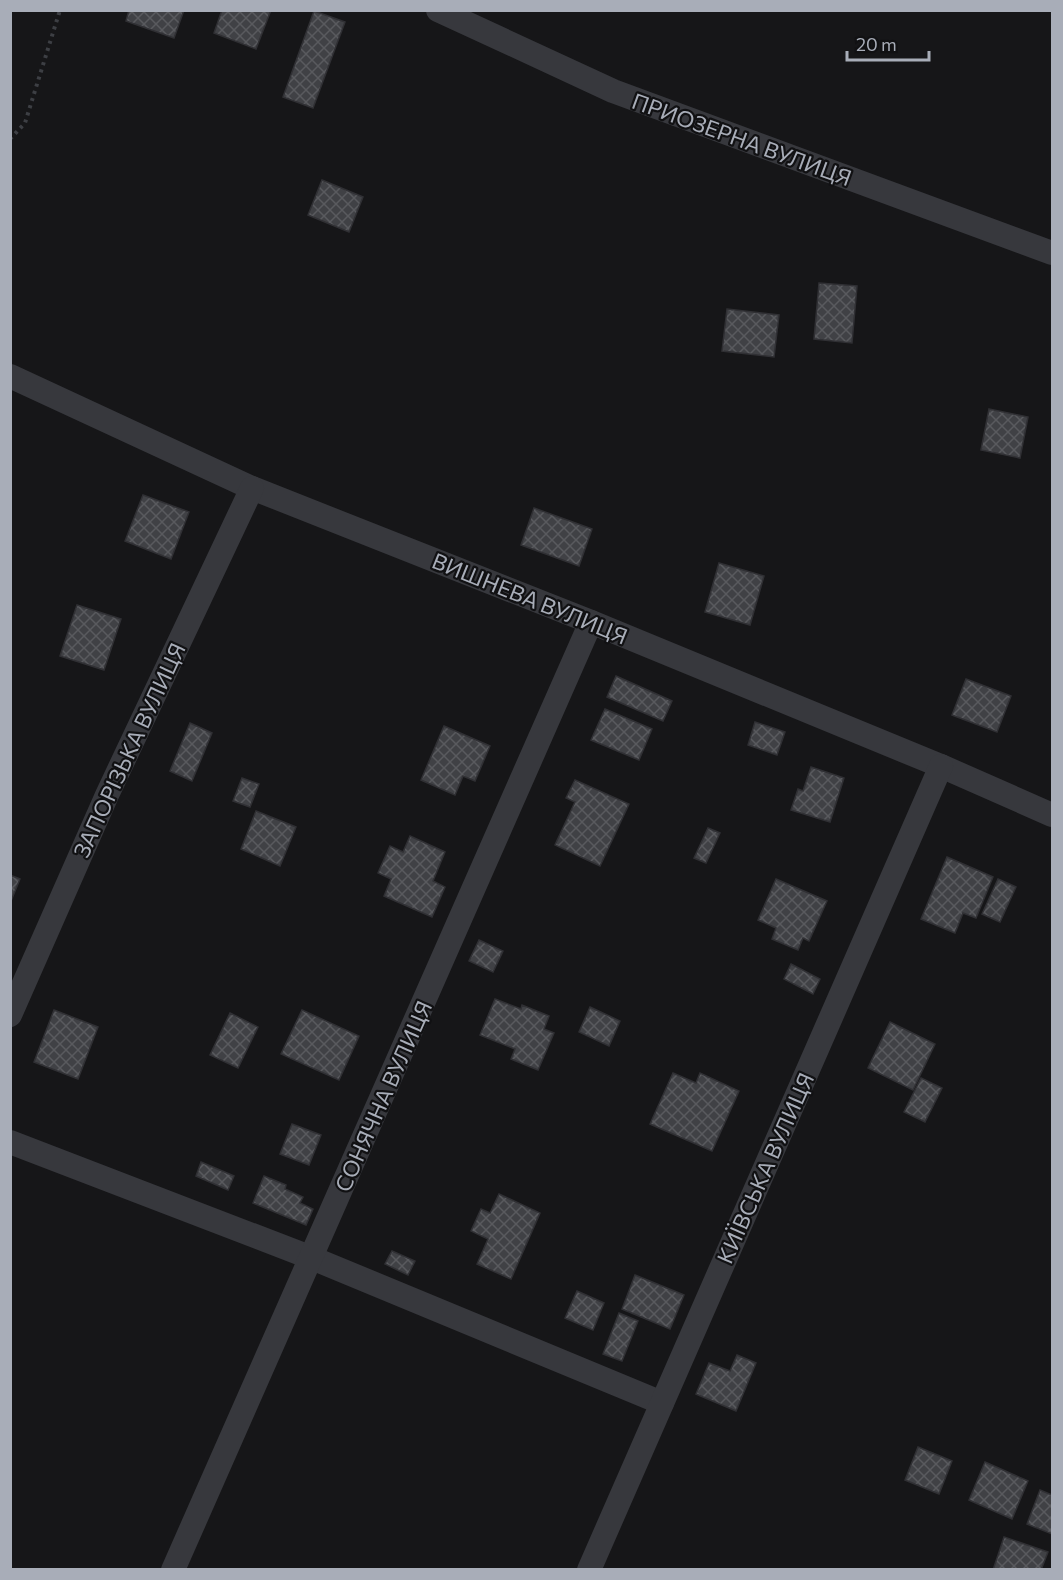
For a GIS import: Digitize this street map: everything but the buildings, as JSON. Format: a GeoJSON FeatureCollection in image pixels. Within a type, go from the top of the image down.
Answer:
{"type":"FeatureCollection","features":[{"type":"Feature","properties":{"kind":"street","name":"ПРИОЗЕРНА ВУЛИЦЯ"},"geometry":{"type":"LineString","coordinates":[[438,10],[613,91],[1053,253]]}},
{"type":"Feature","properties":{"kind":"street","name":"ВИШНЕВА ВУЛИЦЯ"},"geometry":{"type":"LineString","coordinates":[[10,376],[252,488],[591,622],[1053,815]]}},
{"type":"Feature","properties":{"kind":"street","name":"ЗАПОРІЗЬКА ВУЛИЦЯ"},"geometry":{"type":"LineString","coordinates":[[10,1015],[107,795],[252,488]]}},
{"type":"Feature","properties":{"kind":"street","name":"СОНЯЧНА ВУЛИЦЯ"},"geometry":{"type":"LineString","coordinates":[[173,1569],[591,622]]}},
{"type":"Feature","properties":{"kind":"street","name":"КИЇВСЬКА ВУЛИЦЯ"},"geometry":{"type":"LineString","coordinates":[[590,1569],[940,766]]}},
{"type":"Feature","properties":{"kind":"street"},"geometry":{"type":"LineString","coordinates":[[10,1142],[312,1258],[662,1403]]}},
{"type":"Feature","properties":{"kind":"path"},"geometry":{"type":"LineString","coordinates":[[10,139],[25,123],[60,10]]}}]}
